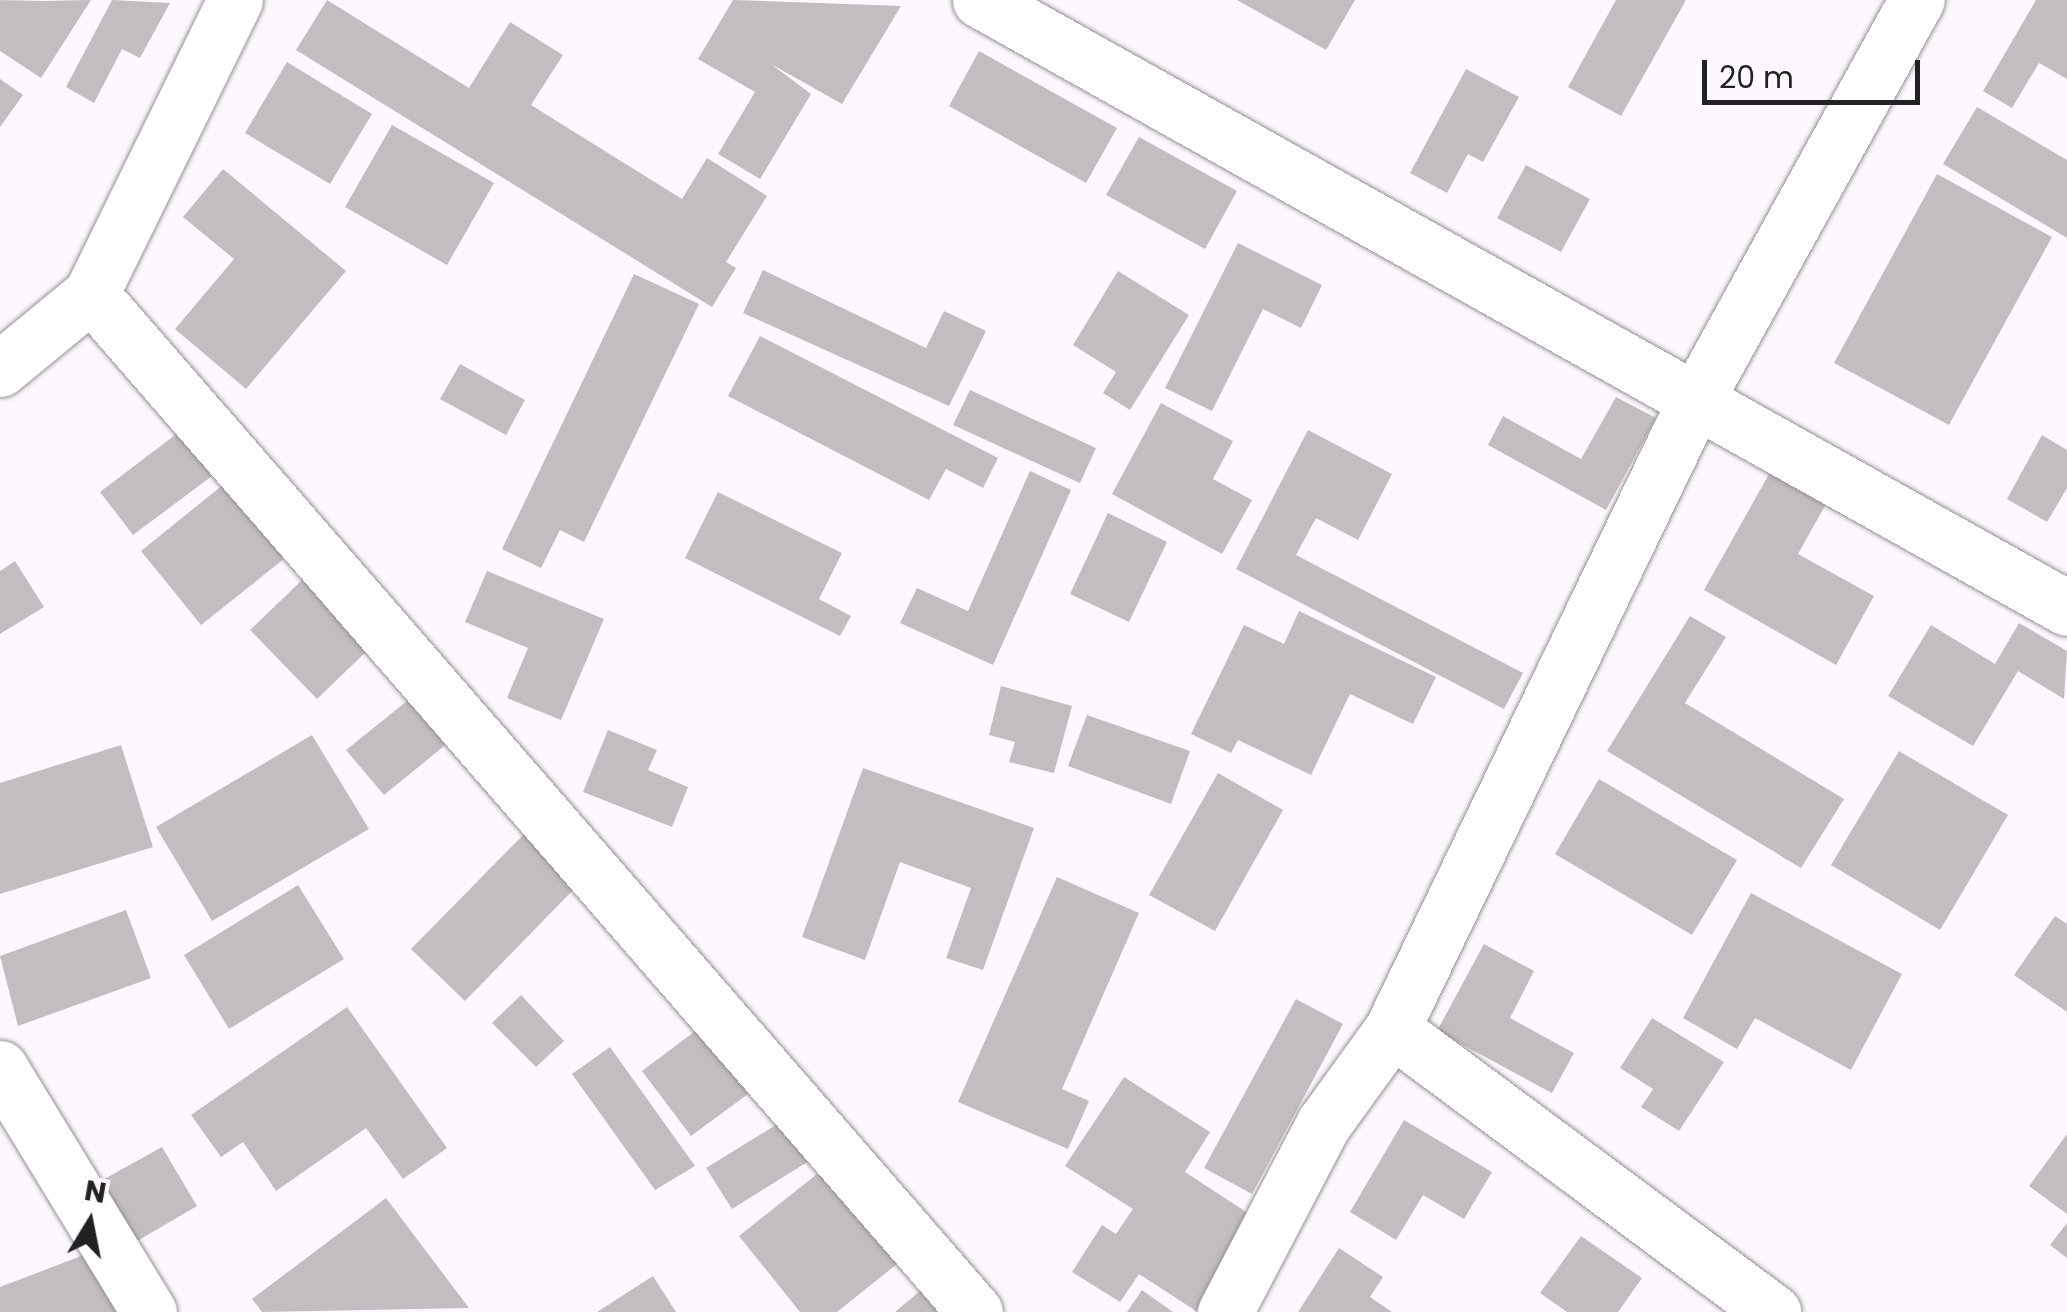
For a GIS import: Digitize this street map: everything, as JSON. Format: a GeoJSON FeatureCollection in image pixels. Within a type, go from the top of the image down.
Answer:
{"type":"FeatureCollection","features":[{"type":"Feature","properties":{"kind":"street"},"geometry":{"type":"LineString","coordinates":[[0,369],[91,294],[235,0]]}},
{"type":"Feature","properties":{"kind":"street"},"geometry":{"type":"LineString","coordinates":[[980,0],[1693,405],[2067,608]]}},
{"type":"Feature","properties":{"kind":"street"},"geometry":{"type":"LineString","coordinates":[[1225,1312],[1324,1123],[1392,1029],[1693,405],[1917,0]]}},
{"type":"Feature","properties":{"kind":"street"},"geometry":{"type":"LineString","coordinates":[[91,294],[975,1312]]}},
{"type":"Feature","properties":{"kind":"street"},"geometry":{"type":"LineString","coordinates":[[1392,1029],[1773,1312]]}},
{"type":"Feature","properties":{"kind":"street"},"geometry":{"type":"LineString","coordinates":[[0,1068],[149,1312]]}},
{"type":"Feature","properties":{"kind":"building"},"geometry":{"type":"Polygon","coordinates":[[[0,0],[91,0],[41,78],[0,51],[0,0]]]}},
{"type":"Feature","properties":{"kind":"building"},"geometry":{"type":"Polygon","coordinates":[[[112,0],[170,3],[140,58],[122,49],[94,103],[66,87],[112,0]]]}},
{"type":"Feature","properties":{"kind":"building"},"geometry":{"type":"Polygon","coordinates":[[[327,0],[469,88],[510,22],[563,55],[531,105],[682,199],[707,158],[767,196],[726,262],[736,268],[712,307],[296,50],[327,0]]]}},
{"type":"Feature","properties":{"kind":"building"},"geometry":{"type":"Polygon","coordinates":[[[733,0],[901,6],[842,104],[771,64],[811,94],[760,179],[718,154],[755,92],[698,59],[733,0]]]}},
{"type":"Feature","properties":{"kind":"building"},"geometry":{"type":"Polygon","coordinates":[[[1237,0],[1355,0],[1326,50],[1237,0]]]}},
{"type":"Feature","properties":{"kind":"building"},"geometry":{"type":"Polygon","coordinates":[[[1616,0],[1686,0],[1621,116],[1568,87],[1616,0]]]}},
{"type":"Feature","properties":{"kind":"building"},"geometry":{"type":"Polygon","coordinates":[[[2036,0],[2067,0],[2067,79],[2039,63],[2012,108],[1983,91],[2036,0]]]}},
{"type":"Feature","properties":{"kind":"building"},"geometry":{"type":"Polygon","coordinates":[[[979,51],[1117,128],[1086,183],[949,106],[979,51]]]}},
{"type":"Feature","properties":{"kind":"building"},"geometry":{"type":"Polygon","coordinates":[[[287,62],[372,114],[330,184],[245,133],[287,62]]]}},
{"type":"Feature","properties":{"kind":"building"},"geometry":{"type":"Polygon","coordinates":[[[1466,69],[1519,97],[1483,162],[1468,154],[1447,193],[1410,173],[1466,69]]]}},
{"type":"Feature","properties":{"kind":"building"},"geometry":{"type":"Polygon","coordinates":[[[0,79],[23,95],[0,127],[0,79]]]}},
{"type":"Feature","properties":{"kind":"building"},"geometry":{"type":"Polygon","coordinates":[[[1977,107],[2067,160],[2067,238],[1943,164],[1977,107]]]}},
{"type":"Feature","properties":{"kind":"building"},"geometry":{"type":"Polygon","coordinates":[[[392,125],[494,183],[447,265],[345,207],[392,125]]]}},
{"type":"Feature","properties":{"kind":"building"},"geometry":{"type":"Polygon","coordinates":[[[1139,137],[1237,191],[1205,249],[1106,195],[1139,137]]]}},
{"type":"Feature","properties":{"kind":"building"},"geometry":{"type":"Polygon","coordinates":[[[1526,165],[1590,199],[1561,252],[1497,218],[1526,165]]]}},
{"type":"Feature","properties":{"kind":"building"},"geometry":{"type":"Polygon","coordinates":[[[223,169],[346,271],[246,389],[175,329],[234,259],[183,217],[223,169]]]}},
{"type":"Feature","properties":{"kind":"building"},"geometry":{"type":"Polygon","coordinates":[[[1937,174],[2052,237],[1949,425],[1834,363],[1937,174]]]}},
{"type":"Feature","properties":{"kind":"building"},"geometry":{"type":"Polygon","coordinates":[[[1238,243],[1322,285],[1301,328],[1263,309],[1212,411],[1165,388],[1238,243]]]}},
{"type":"Feature","properties":{"kind":"building"},"geometry":{"type":"Polygon","coordinates":[[[763,270],[926,348],[944,311],[986,331],[949,406],[743,313],[763,270]]]}},
{"type":"Feature","properties":{"kind":"building"},"geometry":{"type":"Polygon","coordinates":[[[1118,271],[1189,315],[1130,410],[1103,393],[1116,372],[1073,345],[1118,271]]]}},
{"type":"Feature","properties":{"kind":"building"},"geometry":{"type":"Polygon","coordinates":[[[634,274],[699,304],[584,542],[560,530],[541,568],[502,549],[634,274]]]}},
{"type":"Feature","properties":{"kind":"building"},"geometry":{"type":"Polygon","coordinates":[[[760,336],[998,458],[983,488],[946,469],[929,500],[728,396],[760,336]]]}},
{"type":"Feature","properties":{"kind":"building"},"geometry":{"type":"Polygon","coordinates":[[[460,364],[525,400],[506,435],[440,399],[460,364]]]}},
{"type":"Feature","properties":{"kind":"building"},"geometry":{"type":"Polygon","coordinates":[[[970,390],[1096,448],[1080,483],[953,425],[970,390]]]}},
{"type":"Feature","properties":{"kind":"building"},"geometry":{"type":"Polygon","coordinates":[[[1616,397],[1656,418],[1606,510],[1488,445],[1503,416],[1581,459],[1616,397]]]}},
{"type":"Feature","properties":{"kind":"building"},"geometry":{"type":"Polygon","coordinates":[[[1161,403],[1233,441],[1213,479],[1252,500],[1222,554],[1112,494],[1161,403]]]}},
{"type":"Feature","properties":{"kind":"building"},"geometry":{"type":"Polygon","coordinates":[[[1308,430],[1392,474],[1358,540],[1316,518],[1296,555],[1523,673],[1504,709],[1236,569],[1308,430]]]}},
{"type":"Feature","properties":{"kind":"building"},"geometry":{"type":"Polygon","coordinates":[[[179,432],[212,476],[133,535],[100,492],[179,432]]]}},
{"type":"Feature","properties":{"kind":"building"},"geometry":{"type":"Polygon","coordinates":[[[2042,435],[2067,450],[2067,488],[2047,522],[2007,499],[2042,435]]]}},
{"type":"Feature","properties":{"kind":"building"},"geometry":{"type":"Polygon","coordinates":[[[1030,471],[1071,490],[993,665],[900,623],[917,588],[968,611],[1030,471]]]}},
{"type":"Feature","properties":{"kind":"building"},"geometry":{"type":"Polygon","coordinates":[[[1769,474],[1826,504],[1798,554],[1874,596],[1836,665],[1704,590],[1769,474]]]}},
{"type":"Feature","properties":{"kind":"building"},"geometry":{"type":"Polygon","coordinates":[[[224,484],[285,558],[201,625],[141,551],[224,484]]]}},
{"type":"Feature","properties":{"kind":"building"},"geometry":{"type":"Polygon","coordinates":[[[718,492],[842,553],[819,599],[851,616],[840,636],[685,558],[718,492]]]}},
{"type":"Feature","properties":{"kind":"building"},"geometry":{"type":"Polygon","coordinates":[[[1108,513],[1167,542],[1129,622],[1070,594],[1108,513]]]}},
{"type":"Feature","properties":{"kind":"building"},"geometry":{"type":"Polygon","coordinates":[[[15,561],[44,607],[0,634],[0,571],[15,561]]]}},
{"type":"Feature","properties":{"kind":"building"},"geometry":{"type":"Polygon","coordinates":[[[487,571],[604,619],[561,720],[507,698],[528,648],[465,622],[487,571]]]}},
{"type":"Feature","properties":{"kind":"building"},"geometry":{"type":"Polygon","coordinates":[[[303,579],[370,648],[317,699],[250,630],[303,579]]]}},
{"type":"Feature","properties":{"kind":"building"},"geometry":{"type":"Polygon","coordinates":[[[1299,611],[1436,677],[1413,724],[1350,694],[1311,775],[1238,740],[1231,753],[1191,734],[1244,625],[1284,644],[1299,611]]]}},
{"type":"Feature","properties":{"kind":"building"},"geometry":{"type":"Polygon","coordinates":[[[1690,616],[1726,637],[1685,703],[1844,799],[1801,868],[1607,751],[1690,616]]]}},
{"type":"Feature","properties":{"kind":"building"},"geometry":{"type":"Polygon","coordinates":[[[2019,623],[2067,651],[2064,699],[2018,671],[1973,746],[1888,696],[1931,625],[1995,664],[2019,623]]]}},
{"type":"Feature","properties":{"kind":"building"},"geometry":{"type":"Polygon","coordinates":[[[1001,686],[1072,706],[1054,773],[1009,762],[1015,742],[989,735],[1001,686]]]}},
{"type":"Feature","properties":{"kind":"building"},"geometry":{"type":"Polygon","coordinates":[[[412,697],[449,742],[384,795],[346,750],[412,697]]]}},
{"type":"Feature","properties":{"kind":"building"},"geometry":{"type":"Polygon","coordinates":[[[1087,715],[1190,751],[1171,804],[1068,766],[1087,715]]]}},
{"type":"Feature","properties":{"kind":"building"},"geometry":{"type":"Polygon","coordinates":[[[608,730],[657,750],[648,770],[688,787],[672,827],[583,792],[608,730]]]}},
{"type":"Feature","properties":{"kind":"building"},"geometry":{"type":"Polygon","coordinates":[[[312,735],[369,829],[212,921],[156,827],[312,735]]]}},
{"type":"Feature","properties":{"kind":"building"},"geometry":{"type":"Polygon","coordinates":[[[121,745],[153,847],[0,894],[0,783],[121,745]]]}},
{"type":"Feature","properties":{"kind":"building"},"geometry":{"type":"Polygon","coordinates":[[[1899,751],[2008,815],[1940,930],[1831,865],[1899,751]]]}},
{"type":"Feature","properties":{"kind":"building"},"geometry":{"type":"Polygon","coordinates":[[[863,768],[1034,828],[983,970],[946,958],[971,888],[900,862],[865,960],[802,937],[863,768]]]}},
{"type":"Feature","properties":{"kind":"building"},"geometry":{"type":"Polygon","coordinates":[[[1218,773],[1283,810],[1215,931],[1149,895],[1218,773]]]}},
{"type":"Feature","properties":{"kind":"building"},"geometry":{"type":"Polygon","coordinates":[[[1599,779],[1737,860],[1692,935],[1555,854],[1599,779]]]}},
{"type":"Feature","properties":{"kind":"building"},"geometry":{"type":"Polygon","coordinates":[[[524,834],[578,885],[465,1001],[411,949],[524,834]]]}},
{"type":"Feature","properties":{"kind":"building"},"geometry":{"type":"Polygon","coordinates":[[[1057,877],[1139,913],[1062,1089],[1089,1101],[1068,1149],[958,1102],[1057,877]]]}},
{"type":"Feature","properties":{"kind":"building"},"geometry":{"type":"Polygon","coordinates":[[[298,885],[344,959],[229,1029],[184,955],[298,885]]]}},
{"type":"Feature","properties":{"kind":"building"},"geometry":{"type":"Polygon","coordinates":[[[1751,893],[1902,974],[1851,1070],[1755,1018],[1737,1049],[1683,1018],[1751,893]]]}},
{"type":"Feature","properties":{"kind":"building"},"geometry":{"type":"Polygon","coordinates":[[[126,910],[151,978],[18,1026],[0,956],[126,910]]]}},
{"type":"Feature","properties":{"kind":"building"},"geometry":{"type":"Polygon","coordinates":[[[2055,916],[2067,924],[2067,1012],[2014,975],[2055,916]]]}},
{"type":"Feature","properties":{"kind":"building"},"geometry":{"type":"Polygon","coordinates":[[[1484,944],[1534,971],[1510,1018],[1574,1053],[1552,1093],[1437,1031],[1484,944]]]}},
{"type":"Feature","properties":{"kind":"building"},"geometry":{"type":"Polygon","coordinates":[[[521,995],[564,1041],[536,1067],[492,1023],[521,995]]]}},
{"type":"Feature","properties":{"kind":"building"},"geometry":{"type":"Polygon","coordinates":[[[1296,999],[1343,1024],[1252,1194],[1204,1168],[1296,999]]]}},
{"type":"Feature","properties":{"kind":"building"},"geometry":{"type":"Polygon","coordinates":[[[347,1007],[447,1148],[403,1179],[366,1128],[276,1191],[243,1142],[221,1157],[191,1115],[347,1007]]]}},
{"type":"Feature","properties":{"kind":"building"},"geometry":{"type":"Polygon","coordinates":[[[1652,1018],[1724,1062],[1679,1131],[1641,1107],[1653,1089],[1620,1068],[1652,1018]]]}},
{"type":"Feature","properties":{"kind":"building"},"geometry":{"type":"Polygon","coordinates":[[[710,1020],[759,1086],[691,1136],[642,1071],[710,1020]]]}},
{"type":"Feature","properties":{"kind":"building"},"geometry":{"type":"Polygon","coordinates":[[[610,1047],[695,1166],[655,1190],[572,1074],[610,1047]]]}},
{"type":"Feature","properties":{"kind":"building"},"geometry":{"type":"Polygon","coordinates":[[[1124,1077],[1210,1132],[1185,1172],[1257,1219],[1196,1311],[1139,1274],[1120,1302],[1072,1272],[1102,1225],[1116,1234],[1133,1209],[1065,1166],[1124,1077]]]}},
{"type":"Feature","properties":{"kind":"building"},"geometry":{"type":"Polygon","coordinates":[[[784,1120],[809,1161],[732,1209],[706,1168],[784,1120]]]}},
{"type":"Feature","properties":{"kind":"building"},"geometry":{"type":"Polygon","coordinates":[[[1404,1120],[1492,1172],[1464,1219],[1423,1195],[1396,1240],[1350,1212],[1404,1120]]]}},
{"type":"Feature","properties":{"kind":"building"},"geometry":{"type":"Polygon","coordinates":[[[2067,1134],[2067,1214],[2029,1186],[2067,1134]]]}},
{"type":"Feature","properties":{"kind":"building"},"geometry":{"type":"Polygon","coordinates":[[[162,1147],[197,1206],[132,1244],[97,1183],[162,1147]]]}},
{"type":"Feature","properties":{"kind":"building"},"geometry":{"type":"Polygon","coordinates":[[[822,1170],[897,1264],[837,1312],[800,1312],[739,1236],[822,1170]]]}},
{"type":"Feature","properties":{"kind":"building"},"geometry":{"type":"Polygon","coordinates":[[[386,1198],[469,1308],[262,1312],[252,1299],[386,1198]]]}},
{"type":"Feature","properties":{"kind":"building"},"geometry":{"type":"Polygon","coordinates":[[[2067,1223],[2067,1258],[2050,1245],[2067,1223]]]}},
{"type":"Feature","properties":{"kind":"building"},"geometry":{"type":"Polygon","coordinates":[[[1581,1236],[1642,1278],[1618,1312],[1567,1312],[1540,1293],[1581,1236]]]}},
{"type":"Feature","properties":{"kind":"building"},"geometry":{"type":"Polygon","coordinates":[[[1339,1248],[1383,1277],[1370,1297],[1392,1312],[1298,1312],[1339,1248]]]}},
{"type":"Feature","properties":{"kind":"building"},"geometry":{"type":"Polygon","coordinates":[[[97,1250],[122,1312],[0,1312],[0,1287],[97,1250]]]}},
{"type":"Feature","properties":{"kind":"building"},"geometry":{"type":"Polygon","coordinates":[[[653,1276],[676,1312],[597,1312],[653,1276]]]}},
{"type":"Feature","properties":{"kind":"building"},"geometry":{"type":"Polygon","coordinates":[[[1142,1290],[1173,1312],[1127,1312],[1142,1290]]]}},
{"type":"Feature","properties":{"kind":"building"},"geometry":{"type":"Polygon","coordinates":[[[920,1291],[937,1312],[895,1312],[920,1291]]]}}]}
